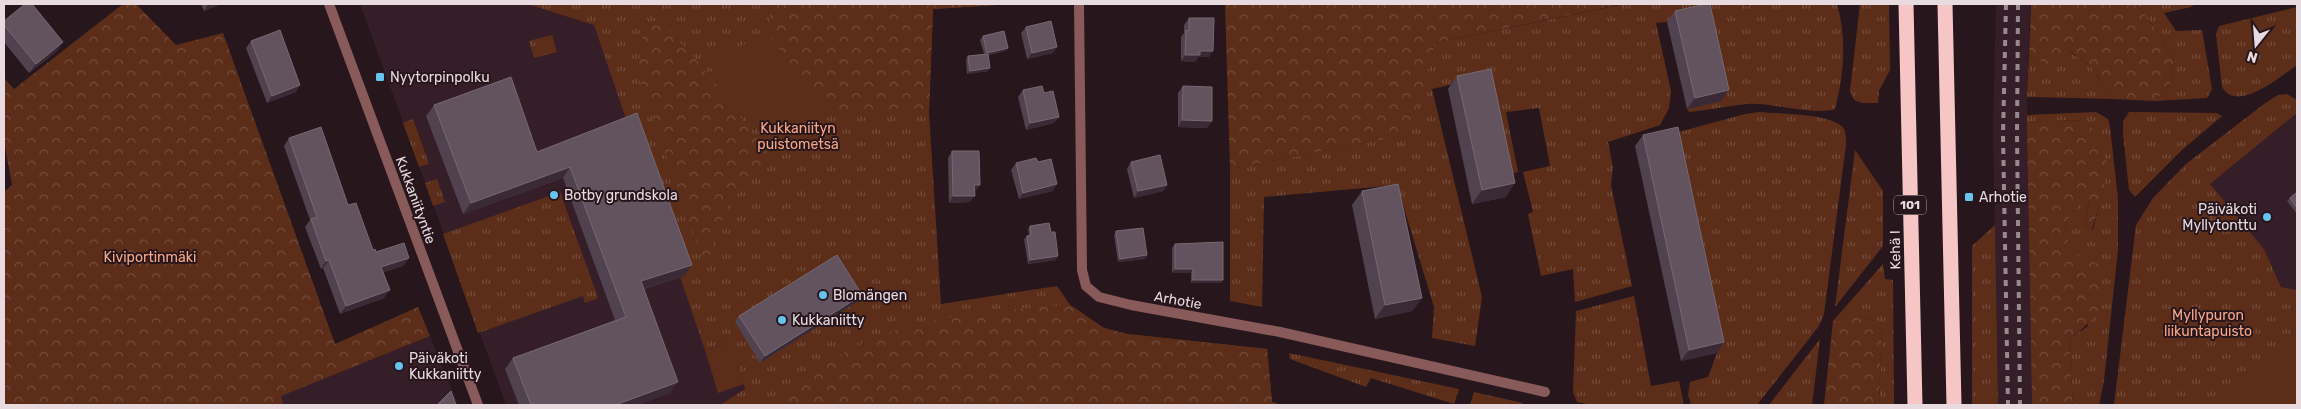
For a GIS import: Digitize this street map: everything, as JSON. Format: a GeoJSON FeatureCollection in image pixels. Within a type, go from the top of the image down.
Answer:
{"type":"FeatureCollection","features":[{"type":"Feature","properties":{"kind":"highway","name":"Kehä I"},"geometry":{"type":"LineString","coordinates":[[1906,4],[1915,405]]}},
{"type":"Feature","properties":{"kind":"highway"},"geometry":{"type":"LineString","coordinates":[[1945,4],[1954,405]]}},
{"type":"Feature","properties":{"kind":"street","name":"Kukkaniityntie"},"geometry":{"type":"LineString","coordinates":[[329,4],[478,405]]}},
{"type":"Feature","properties":{"kind":"street","name":"Arhotie"},"geometry":{"type":"LineString","coordinates":[[1079,4],[1082,270],[1086,286],[1099,297],[1132,305],[1280,332],[1546,392]]}},
{"type":"Feature","properties":{"kind":"shaded area","name":"Botby grundskola"},"geometry":{"type":"Polygon","coordinates":[[[360,4],[527,4],[594,24],[870,282],[739,405],[506,405],[360,4]]]}},
{"type":"Feature","properties":{"kind":"shaded area"},"geometry":{"type":"Polygon","coordinates":[[[1996,4],[2030,4],[2027,96],[2032,405],[1998,405],[1993,128],[1996,4]]]}},
{"type":"Feature","properties":{"kind":"shaded area","name":"Päiväkoti Myllytonttu"},"geometry":{"type":"Polygon","coordinates":[[[2297,113],[2297,290],[2281,287],[2264,249],[2210,184],[2297,113]]]}},
{"type":"Feature","properties":{"kind":"shaded area","name":"Päiväkoti Kukkaniitty"},"geometry":{"type":"Polygon","coordinates":[[[430,336],[458,405],[283,405],[280,396],[430,336]]]}},
{"type":"Feature","properties":{"kind":"green space","name":"Kiviportinmäki"},"geometry":{"type":"Polygon","coordinates":[[[123,4],[136,4],[176,45],[223,33],[335,344],[418,307],[430,336],[281,396],[283,405],[4,405],[4,192],[12,185],[4,142],[4,78],[14,89],[123,4]]]}},
{"type":"Feature","properties":{"kind":"green space","name":"Kukkaniityn puistometsä"},"geometry":{"type":"Polygon","coordinates":[[[527,4],[1012,4],[933,9],[929,112],[941,304],[1057,286],[1070,305],[1104,328],[1127,334],[1267,349],[1272,402],[1281,405],[720,405],[745,389],[744,384],[730,342],[705,350],[594,25],[527,4]]]}},
{"type":"Feature","properties":{"kind":"green space"},"geometry":{"type":"Polygon","coordinates":[[[772,4],[1012,4],[933,9],[929,112],[828,114],[767,33],[772,4]]]}},
{"type":"Feature","properties":{"kind":"green space"},"geometry":{"type":"Polygon","coordinates":[[[1225,4],[1623,4],[1435,43],[1411,134],[1230,169],[1225,4]]]}},
{"type":"Feature","properties":{"kind":"green space"},"geometry":{"type":"Polygon","coordinates":[[[1624,4],[1740,4],[1748,6],[1750,4],[1837,4],[1842,30],[1843,56],[1841,83],[1835,109],[1816,111],[1747,104],[1689,112],[1687,109],[1721,101],[1667,22],[1656,23],[1671,91],[1669,108],[1660,125],[1608,142],[1613,167],[1611,185],[1632,286],[1575,302],[1573,269],[1541,276],[1528,214],[1533,212],[1523,172],[1550,166],[1539,108],[1506,112],[1518,172],[1501,176],[1481,78],[1432,89],[1482,297],[1475,346],[1432,338],[1434,307],[1397,185],[1264,197],[1262,307],[1230,301],[1230,169],[1410,134],[1435,43],[1624,4]]]}},
{"type":"Feature","properties":{"kind":"green space"},"geometry":{"type":"Polygon","coordinates":[[[1860,4],[1889,4],[1890,70],[1879,91],[1878,103],[1862,103],[1854,100],[1850,91],[1860,4]]]}},
{"type":"Feature","properties":{"kind":"green space"},"geometry":{"type":"Polygon","coordinates":[[[2031,4],[2137,4],[2163,39],[2174,61],[2170,85],[2155,101],[2114,99],[2089,64],[2070,52],[2053,66],[2029,56],[2031,4]]]}},
{"type":"Feature","properties":{"kind":"green space"},"geometry":{"type":"Polygon","coordinates":[[[2137,4],[2194,4],[2191,7],[2164,13],[2176,31],[2202,30],[2212,89],[2207,98],[2155,101],[2170,85],[2174,61],[2163,39],[2137,4]]]}},
{"type":"Feature","properties":{"kind":"green space"},"geometry":{"type":"Polygon","coordinates":[[[2297,7],[2297,65],[2270,84],[2248,95],[2238,96],[2229,94],[2222,87],[2216,34],[2219,26],[2297,7]]]}},
{"type":"Feature","properties":{"kind":"green space"},"geometry":{"type":"Polygon","coordinates":[[[645,21],[669,30],[704,69],[775,162],[740,190],[724,214],[706,268],[637,74],[645,21]]]}},
{"type":"Feature","properties":{"kind":"green space"},"geometry":{"type":"Polygon","coordinates":[[[767,33],[828,114],[780,154],[707,63],[767,33]]]}},
{"type":"Feature","properties":{"kind":"green space"},"geometry":{"type":"Polygon","coordinates":[[[552,35],[557,52],[534,58],[529,41],[552,35]]]}},
{"type":"Feature","properties":{"kind":"green space"},"geometry":{"type":"Polygon","coordinates":[[[2069,52],[2089,64],[2114,99],[2027,97],[2029,56],[2039,60],[2069,52]]]}},
{"type":"Feature","properties":{"kind":"green space","name":"Myllypuron liikuntapuisto"},"geometry":{"type":"Polygon","coordinates":[[[2287,94],[2297,100],[2297,113],[2210,184],[2264,249],[2281,287],[2297,290],[2297,405],[2114,405],[2136,225],[2153,198],[2186,164],[2264,104],[2278,95],[2287,94]]]}},
{"type":"Feature","properties":{"kind":"green space"},"geometry":{"type":"Polygon","coordinates":[[[1759,112],[1818,117],[1839,124],[1845,131],[1846,145],[1824,314],[1819,326],[1757,405],[1691,405],[1688,395],[1690,382],[1708,377],[1717,353],[1675,133],[1759,112]]]}},
{"type":"Feature","properties":{"kind":"green space"},"geometry":{"type":"Polygon","coordinates":[[[2096,112],[2108,119],[2110,127],[2118,199],[2118,250],[2104,380],[2099,405],[2073,405],[2069,339],[2088,326],[2064,225],[2074,210],[2089,199],[2085,224],[2093,230],[2102,194],[2106,161],[2087,121],[2052,120],[2027,123],[2027,115],[2096,112]]]}},
{"type":"Feature","properties":{"kind":"green space"},"geometry":{"type":"Polygon","coordinates":[[[2129,112],[2216,113],[2222,116],[2182,150],[2135,197],[2129,190],[2123,134],[2123,122],[2129,112]]]}},
{"type":"Feature","properties":{"kind":"green space"},"geometry":{"type":"Polygon","coordinates":[[[413,119],[429,164],[419,167],[403,123],[413,119]]]}},
{"type":"Feature","properties":{"kind":"green space"},"geometry":{"type":"Polygon","coordinates":[[[2052,120],[2087,121],[2101,145],[2106,160],[2106,176],[2092,230],[2085,224],[2089,200],[2074,210],[2064,225],[2072,253],[2098,264],[2100,290],[2099,307],[2090,322],[2069,339],[2073,405],[2032,405],[2027,123],[2052,120]]]}},
{"type":"Feature","properties":{"kind":"green space"},"geometry":{"type":"Polygon","coordinates":[[[1855,150],[1883,191],[1883,246],[1835,307],[1855,150]]]}},
{"type":"Feature","properties":{"kind":"green space"},"geometry":{"type":"Polygon","coordinates":[[[437,179],[445,202],[433,206],[425,183],[437,179]]]}},
{"type":"Feature","properties":{"kind":"green space"},"geometry":{"type":"Polygon","coordinates":[[[560,192],[598,298],[585,303],[583,296],[478,333],[443,234],[560,192]]]}},
{"type":"Feature","properties":{"kind":"green space"},"geometry":{"type":"Polygon","coordinates":[[[1995,225],[1998,405],[1972,405],[1972,246],[1995,225]]]}},
{"type":"Feature","properties":{"kind":"green space"},"geometry":{"type":"Polygon","coordinates":[[[1883,264],[1885,279],[1893,280],[1894,405],[1879,405],[1882,324],[1859,315],[1833,321],[1883,264]]]}},
{"type":"Feature","properties":{"kind":"green space"},"geometry":{"type":"Polygon","coordinates":[[[1634,296],[1651,386],[1679,381],[1684,405],[1592,405],[1577,402],[1573,392],[1576,311],[1634,296]]]}},
{"type":"Feature","properties":{"kind":"green space"},"geometry":{"type":"Polygon","coordinates":[[[1070,305],[1104,328],[1127,334],[1267,349],[1272,402],[1281,405],[768,405],[836,358],[860,344],[883,334],[934,320],[1018,309],[1070,305]]]}},
{"type":"Feature","properties":{"kind":"green space"},"geometry":{"type":"Polygon","coordinates":[[[1859,315],[1882,324],[1879,405],[1824,405],[1833,321],[1859,315]]]}},
{"type":"Feature","properties":{"kind":"green space"},"geometry":{"type":"Polygon","coordinates":[[[1820,339],[1812,405],[1769,405],[1820,339]]]}},
{"type":"Feature","properties":{"kind":"green space"},"geometry":{"type":"Polygon","coordinates":[[[731,342],[744,384],[718,393],[705,350],[731,342]]]}},
{"type":"Feature","properties":{"kind":"green space"},"geometry":{"type":"Polygon","coordinates":[[[2297,345],[2297,405],[2216,405],[2224,398],[2297,345]]]}},
{"type":"Feature","properties":{"kind":"green space"},"geometry":{"type":"Polygon","coordinates":[[[1289,353],[1459,389],[1454,404],[1371,378],[1366,387],[1290,359],[1289,353]]]}},
{"type":"Feature","properties":{"kind":"green space"},"geometry":{"type":"Polygon","coordinates":[[[1474,392],[1523,403],[1522,405],[1470,405],[1474,392]]]}},
{"type":"Feature","properties":{"kind":"building"},"geometry":{"type":"Polygon","coordinates":[[[25,4],[32,4],[63,42],[36,64],[4,25],[4,21],[25,4]]]}},
{"type":"Feature","properties":{"kind":"building"},"geometry":{"type":"Polygon","coordinates":[[[1710,4],[1729,90],[1695,98],[1675,11],[1710,4]]]}},
{"type":"Feature","properties":{"kind":"building"},"geometry":{"type":"Polygon","coordinates":[[[1189,18],[1214,18],[1213,51],[1200,51],[1200,55],[1185,55],[1186,30],[1189,31],[1189,18]]]}},
{"type":"Feature","properties":{"kind":"building"},"geometry":{"type":"Polygon","coordinates":[[[1051,21],[1057,47],[1032,53],[1026,27],[1051,21]]]}},
{"type":"Feature","properties":{"kind":"building"},"geometry":{"type":"Polygon","coordinates":[[[280,30],[300,85],[272,96],[251,41],[280,30]]]}},
{"type":"Feature","properties":{"kind":"building"},"geometry":{"type":"Polygon","coordinates":[[[1004,31],[1008,48],[987,53],[983,36],[1004,31]]]}},
{"type":"Feature","properties":{"kind":"building"},"geometry":{"type":"Polygon","coordinates":[[[988,54],[990,68],[970,71],[968,56],[988,54]]]}},
{"type":"Feature","properties":{"kind":"building"},"geometry":{"type":"Polygon","coordinates":[[[1491,69],[1515,183],[1482,190],[1457,76],[1491,69]]]}},
{"type":"Feature","properties":{"kind":"building"},"geometry":{"type":"Polygon","coordinates":[[[511,77],[537,152],[637,113],[692,265],[641,281],[678,382],[615,405],[531,405],[513,358],[626,317],[570,167],[471,203],[434,105],[511,77]]]}},
{"type":"Feature","properties":{"kind":"building"},"geometry":{"type":"Polygon","coordinates":[[[1042,86],[1044,93],[1053,91],[1059,117],[1030,123],[1023,90],[1042,86]]]}},
{"type":"Feature","properties":{"kind":"building"},"geometry":{"type":"Polygon","coordinates":[[[1183,86],[1212,87],[1212,121],[1182,120],[1183,86]]]}},
{"type":"Feature","properties":{"kind":"building"},"geometry":{"type":"Polygon","coordinates":[[[321,127],[348,205],[356,203],[373,250],[375,249],[376,252],[404,243],[409,258],[381,267],[390,290],[346,306],[329,260],[326,261],[311,219],[317,217],[289,138],[321,127]]]}},
{"type":"Feature","properties":{"kind":"building"},"geometry":{"type":"Polygon","coordinates":[[[1678,127],[1724,342],[1689,350],[1643,135],[1678,127]]]}},
{"type":"Feature","properties":{"kind":"building"},"geometry":{"type":"Polygon","coordinates":[[[952,151],[979,151],[980,185],[974,185],[975,196],[953,196],[952,151]]]}},
{"type":"Feature","properties":{"kind":"building"},"geometry":{"type":"Polygon","coordinates":[[[1160,155],[1167,185],[1138,191],[1131,162],[1160,155]]]}},
{"type":"Feature","properties":{"kind":"building"},"geometry":{"type":"Polygon","coordinates":[[[1036,158],[1038,162],[1051,159],[1057,184],[1023,193],[1016,163],[1036,158]]]}},
{"type":"Feature","properties":{"kind":"building"},"geometry":{"type":"Polygon","coordinates":[[[1398,184],[1422,298],[1385,305],[1362,191],[1398,184]]]}},
{"type":"Feature","properties":{"kind":"building"},"geometry":{"type":"Polygon","coordinates":[[[2297,192],[2297,208],[2290,198],[2297,192]]]}},
{"type":"Feature","properties":{"kind":"building"},"geometry":{"type":"Polygon","coordinates":[[[1049,223],[1051,232],[1055,232],[1058,256],[1030,260],[1027,236],[1031,235],[1030,226],[1049,223]]]}},
{"type":"Feature","properties":{"kind":"building"},"geometry":{"type":"Polygon","coordinates":[[[1143,228],[1147,255],[1120,259],[1116,231],[1143,228]]]}},
{"type":"Feature","properties":{"kind":"building"},"geometry":{"type":"Polygon","coordinates":[[[1223,242],[1223,280],[1193,280],[1193,269],[1175,269],[1175,244],[1223,242]]]}},
{"type":"Feature","properties":{"kind":"building"},"geometry":{"type":"Polygon","coordinates":[[[837,255],[862,295],[765,356],[739,316],[837,255]]]}},
{"type":"Feature","properties":{"kind":"building"},"geometry":{"type":"Polygon","coordinates":[[[451,391],[456,405],[437,405],[451,391]]]}},
{"type":"Feature","properties":{"kind":"railway"},"geometry":{"type":"LineString","coordinates":[[2006,4],[2003,135],[2008,405]]}},
{"type":"Feature","properties":{"kind":"railway"},"geometry":{"type":"LineString","coordinates":[[2018,4],[2017,135],[2020,405]]}},
{"type":"Feature","properties":{"kind":"place","name":"Nyytorpinpolku"},"geometry":{"type":"Point","coordinates":[380,77]}},
{"type":"Feature","properties":{"kind":"place","name":"Botby grundskola"},"geometry":{"type":"Point","coordinates":[554,195]}},
{"type":"Feature","properties":{"kind":"place","name":"Arhotie"},"geometry":{"type":"Point","coordinates":[1969,197]}},
{"type":"Feature","properties":{"kind":"place","name":"Päiväkoti Myllytonttu"},"geometry":{"type":"Point","coordinates":[2267,217]}},
{"type":"Feature","properties":{"kind":"place","name":"Blomängen"},"geometry":{"type":"Point","coordinates":[823,295]}},
{"type":"Feature","properties":{"kind":"place","name":"Kukkaniitty"},"geometry":{"type":"Point","coordinates":[782,320]}},
{"type":"Feature","properties":{"kind":"place","name":"Päiväkoti Kukkaniitty"},"geometry":{"type":"Point","coordinates":[399,366]}}]}
